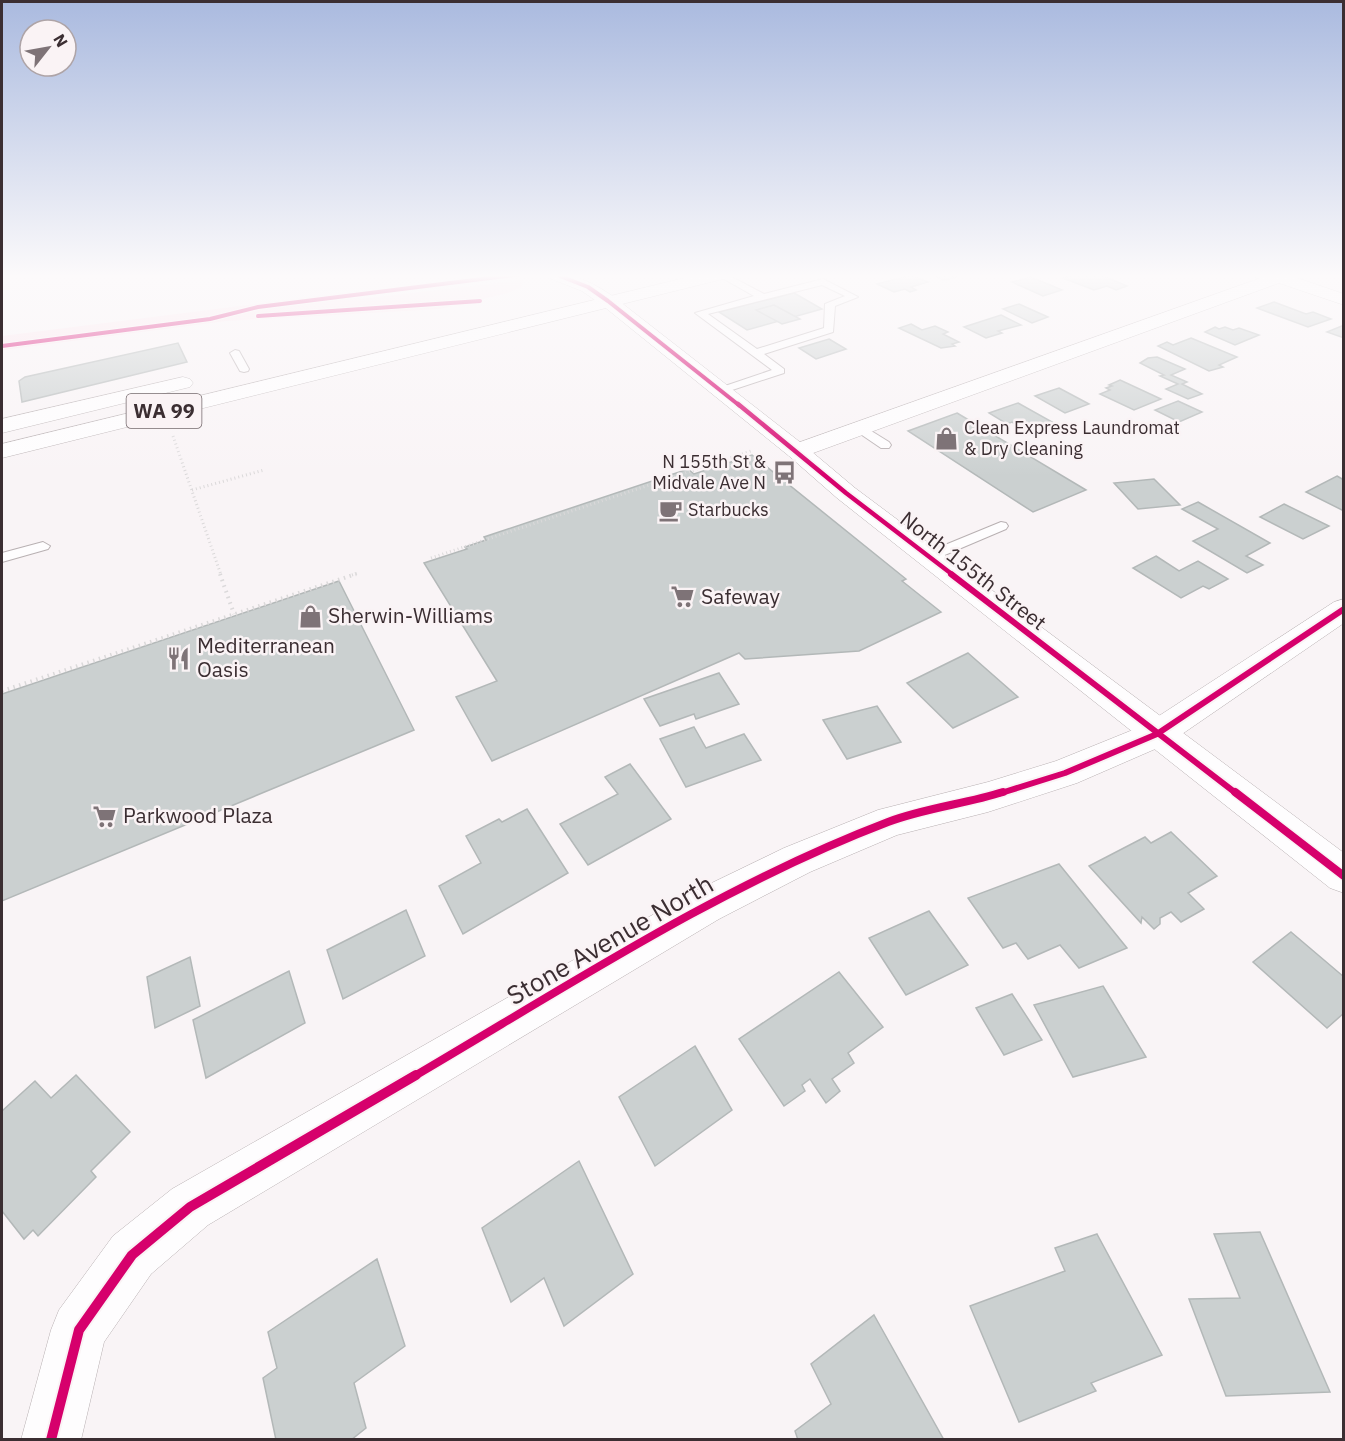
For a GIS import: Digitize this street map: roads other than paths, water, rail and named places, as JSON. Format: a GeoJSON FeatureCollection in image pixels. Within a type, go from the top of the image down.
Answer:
{"type":"FeatureCollection","features":[{"type":"Feature","properties":{"kind":"main road","name":"WA 99"},"geometry":{"type":"LineString","coordinates":[[2,451],[420,341]]}},
{"type":"Feature","properties":{"kind":"main road","name":"North 155th Street"},"geometry":{"type":"LineString","coordinates":[[664,341],[720,391],[797,451],[846,493],[1156,734],[1344,876]]}},
{"type":"Feature","properties":{"kind":"main road"},"geometry":{"type":"LineString","coordinates":[[797,451],[1095,341]]}},
{"type":"Feature","properties":{"kind":"main road","name":"WA 99"},"geometry":{"type":"LineString","coordinates":[[221,375],[239,361],[266,364]]}},
{"type":"Feature","properties":{"kind":"main road","name":"WA 99"},"geometry":{"type":"LineString","coordinates":[[2,426],[198,380]]}},
{"type":"Feature","properties":{"kind":"main road","name":"Stone Avenue North"},"geometry":{"type":"LineString","coordinates":[[51,1440],[79,1330],[132,1255],[190,1207],[705,906],[796,860],[891,821],[1065,773],[1156,734],[1344,609]]}},
{"type":"Feature","properties":{"kind":"lane"},"geometry":{"type":"LineString","coordinates":[[720,391],[780,371],[740,341]]}},
{"type":"Feature","properties":{"kind":"lane"},"geometry":{"type":"LineString","coordinates":[[756,353],[793,341]]}},
{"type":"Feature","properties":{"kind":"lane"},"geometry":{"type":"LineString","coordinates":[[860,428],[885,446]]}},
{"type":"Feature","properties":{"kind":"lane"},"geometry":{"type":"LineString","coordinates":[[928,557],[1001,526]]}},
{"type":"Feature","properties":{"kind":"lane"},"geometry":{"type":"LineString","coordinates":[[2,558],[43,546]]}},
{"type":"Feature","properties":{"kind":"place","name":"Clean Express Laundromat & Dry Cleaning"},"geometry":{"type":"Point","coordinates":[946,438]}},
{"type":"Feature","properties":{"kind":"place","name":"N 155th St & Midvale Ave N"},"geometry":{"type":"Point","coordinates":[784,472]}},
{"type":"Feature","properties":{"kind":"place","name":"Starbucks"},"geometry":{"type":"Point","coordinates":[670,510]}},
{"type":"Feature","properties":{"kind":"place","name":"Safeway"},"geometry":{"type":"Point","coordinates":[683,597]}},
{"type":"Feature","properties":{"kind":"place","name":"Sherwin-Williams"},"geometry":{"type":"Point","coordinates":[310,616]}},
{"type":"Feature","properties":{"kind":"place","name":"Mediterranean Oasis"},"geometry":{"type":"Point","coordinates":[179,658]}},
{"type":"Feature","properties":{"kind":"place","name":"Parkwood Plaza"},"geometry":{"type":"Point","coordinates":[105,816]}}]}
